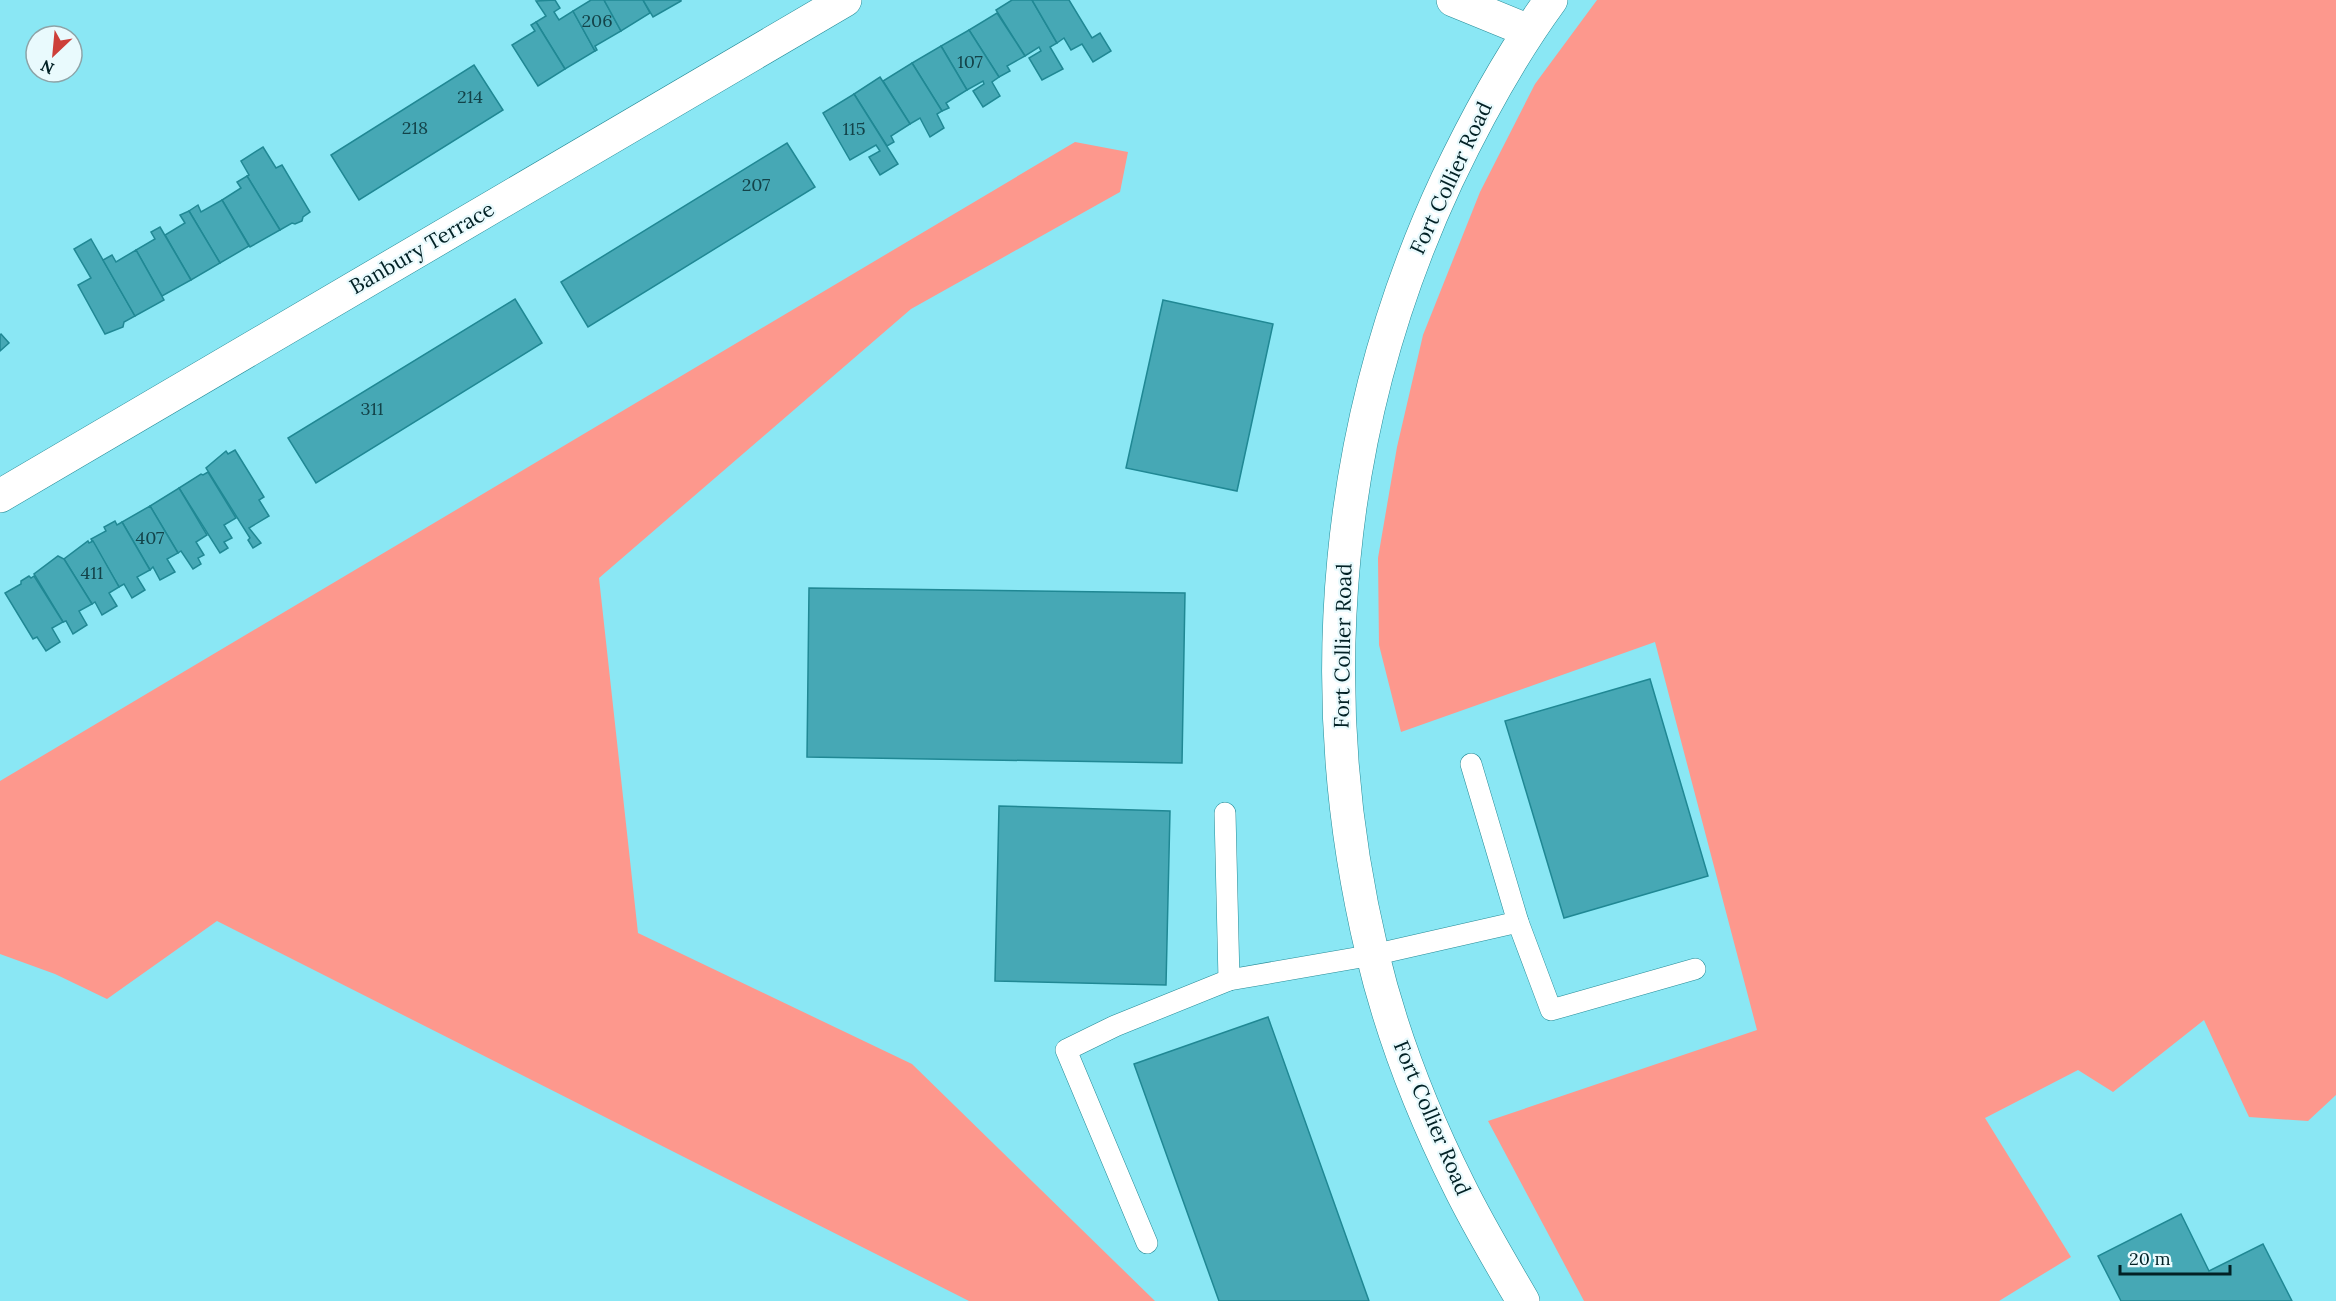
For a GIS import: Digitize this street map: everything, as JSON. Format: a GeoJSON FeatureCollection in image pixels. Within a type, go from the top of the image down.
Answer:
{"type":"FeatureCollection","features":[{"type":"Feature","properties":{"kind":"street","name":"Banbury Terrace"},"geometry":{"type":"LineString","coordinates":[[0,496],[845,0]]}},
{"type":"Feature","properties":{"kind":"street"},"geometry":{"type":"LineString","coordinates":[[1454,0],[1529,31]]}},
{"type":"Feature","properties":{"kind":"street","name":"Fort Collier Road"},"geometry":{"type":"LineString","coordinates":[[1523,1301],[1459,1187],[1442,1150],[1396,1034],[1373,955],[1352,850],[1345,786],[1339,699],[1341,586],[1353,477],[1374,381],[1398,302],[1417,249],[1459,154],[1485,103],[1551,0]]}},
{"type":"Feature","properties":{"kind":"lane"},"geometry":{"type":"LineString","coordinates":[[1471,764],[1518,922],[1551,1010],[1695,969]]}},
{"type":"Feature","properties":{"kind":"lane"},"geometry":{"type":"LineString","coordinates":[[1225,813],[1229,980]]}},
{"type":"Feature","properties":{"kind":"lane"},"geometry":{"type":"LineString","coordinates":[[1147,1243],[1066,1050],[1115,1026],[1229,980],[1373,955],[1518,922]]}},
{"type":"Feature","properties":{"kind":"shaded area"},"geometry":{"type":"Polygon","coordinates":[[[1597,0],[2336,0],[2336,1095],[2308,1121],[2249,1117],[2204,1020],[2113,1092],[2078,1070],[1985,1118],[2071,1257],[1999,1301],[1584,1301],[1488,1121],[1757,1030],[1655,642],[1401,732],[1379,645],[1378,558],[1397,447],[1423,335],[1480,192],[1535,84],[1597,0]]]}},
{"type":"Feature","properties":{"kind":"shaded area"},"geometry":{"type":"Polygon","coordinates":[[[1075,142],[1128,152],[1120,192],[911,309],[599,578],[638,933],[912,1064],[1155,1301],[969,1301],[217,921],[107,999],[55,974],[0,954],[0,781],[1075,142]]]}},
{"type":"Feature","properties":{"kind":"building"},"geometry":{"type":"Polygon","coordinates":[[[555,0],[560,8],[554,12],[559,20],[573,11],[595,51],[565,69],[536,22],[546,16],[536,1],[555,0]]]}},
{"type":"Feature","properties":{"kind":"building"},"geometry":{"type":"Polygon","coordinates":[[[591,0],[604,0],[621,31],[595,46],[597,50],[595,51],[573,11],[591,0]]]}},
{"type":"Feature","properties":{"kind":"building"},"geometry":{"type":"Polygon","coordinates":[[[604,0],[643,0],[650,13],[621,31],[604,0]]]}},
{"type":"Feature","properties":{"kind":"building"},"geometry":{"type":"Polygon","coordinates":[[[643,0],[681,0],[681,1],[653,17],[643,0]]]}},
{"type":"Feature","properties":{"kind":"building"},"geometry":{"type":"Polygon","coordinates":[[[1012,0],[1032,0],[1057,43],[1050,47],[1063,69],[1042,80],[1029,58],[1041,51],[1039,47],[1025,56],[996,10],[1012,0]]]}},
{"type":"Feature","properties":{"kind":"building"},"geometry":{"type":"Polygon","coordinates":[[[1032,0],[1069,0],[1092,38],[1100,33],[1111,51],[1093,62],[1082,44],[1071,50],[1064,38],[1057,43],[1032,0]]]}},
{"type":"Feature","properties":{"kind":"building"},"geometry":{"type":"Polygon","coordinates":[[[997,13],[1025,56],[1007,66],[1010,71],[999,77],[969,30],[997,13]]]}},
{"type":"Feature","properties":{"kind":"building"},"geometry":{"type":"Polygon","coordinates":[[[536,22],[565,69],[538,86],[512,45],[535,31],[531,25],[536,22]]]}},
{"type":"Feature","properties":{"kind":"building"},"geometry":{"type":"Polygon","coordinates":[[[969,30],[999,77],[992,82],[1000,96],[983,107],[973,91],[984,84],[983,81],[967,90],[941,46],[969,30]]]}},
{"type":"Feature","properties":{"kind":"building"},"geometry":{"type":"Polygon","coordinates":[[[941,46],[967,90],[946,103],[949,108],[942,111],[912,63],[941,46]]]}},
{"type":"Feature","properties":{"kind":"building"},"geometry":{"type":"Polygon","coordinates":[[[912,63],[942,111],[937,114],[944,128],[930,137],[920,118],[910,124],[883,81],[912,63]]]}},
{"type":"Feature","properties":{"kind":"building"},"geometry":{"type":"Polygon","coordinates":[[[474,65],[503,110],[359,200],[331,155],[474,65]]]}},
{"type":"Feature","properties":{"kind":"building"},"geometry":{"type":"Polygon","coordinates":[[[880,77],[910,124],[891,136],[894,142],[887,146],[854,94],[880,77]]]}},
{"type":"Feature","properties":{"kind":"building"},"geometry":{"type":"Polygon","coordinates":[[[854,94],[898,164],[880,175],[869,157],[880,151],[876,145],[850,160],[823,113],[854,94]]]}},
{"type":"Feature","properties":{"kind":"building"},"geometry":{"type":"Polygon","coordinates":[[[787,143],[815,187],[588,327],[561,282],[787,143]]]}},
{"type":"Feature","properties":{"kind":"building"},"geometry":{"type":"Polygon","coordinates":[[[263,147],[276,168],[282,165],[310,212],[303,217],[302,221],[292,223],[280,230],[247,176],[249,175],[241,161],[263,147]]]}},
{"type":"Feature","properties":{"kind":"building"},"geometry":{"type":"Polygon","coordinates":[[[247,176],[280,230],[250,247],[222,200],[241,188],[237,182],[247,176]]]}},
{"type":"Feature","properties":{"kind":"building"},"geometry":{"type":"Polygon","coordinates":[[[222,200],[249,246],[220,263],[189,211],[198,205],[201,212],[222,200]]]}},
{"type":"Feature","properties":{"kind":"building"},"geometry":{"type":"Polygon","coordinates":[[[189,211],[220,263],[191,280],[165,235],[185,223],[180,215],[189,211]]]}},
{"type":"Feature","properties":{"kind":"building"},"geometry":{"type":"Polygon","coordinates":[[[160,227],[191,280],[162,296],[136,250],[155,239],[151,232],[160,227]]]}},
{"type":"Feature","properties":{"kind":"building"},"geometry":{"type":"Polygon","coordinates":[[[91,239],[135,316],[124,322],[123,327],[105,334],[78,285],[91,278],[74,249],[91,239]]]}},
{"type":"Feature","properties":{"kind":"building"},"geometry":{"type":"Polygon","coordinates":[[[136,250],[164,300],[135,316],[103,260],[112,255],[116,262],[136,250]]]}},
{"type":"Feature","properties":{"kind":"building"},"geometry":{"type":"Polygon","coordinates":[[[515,299],[542,343],[316,483],[288,438],[515,299]]]}},
{"type":"Feature","properties":{"kind":"building"},"geometry":{"type":"Polygon","coordinates":[[[1163,300],[1273,324],[1237,491],[1126,468],[1163,300]]]}},
{"type":"Feature","properties":{"kind":"building"},"geometry":{"type":"Polygon","coordinates":[[[0,335],[9,343],[0,351],[0,335]]]}},
{"type":"Feature","properties":{"kind":"building"},"geometry":{"type":"Polygon","coordinates":[[[235,450],[264,497],[259,500],[269,516],[249,528],[261,543],[253,548],[248,540],[250,538],[206,468],[226,451],[228,454],[235,450]]]}},
{"type":"Feature","properties":{"kind":"building"},"geometry":{"type":"Polygon","coordinates":[[[208,472],[236,518],[224,525],[232,538],[224,542],[228,548],[220,553],[179,488],[208,472]]]}},
{"type":"Feature","properties":{"kind":"building"},"geometry":{"type":"Polygon","coordinates":[[[179,488],[207,535],[196,542],[204,555],[198,558],[201,564],[193,569],[181,551],[178,553],[150,506],[179,488]]]}},
{"type":"Feature","properties":{"kind":"building"},"geometry":{"type":"Polygon","coordinates":[[[150,506],[178,553],[167,559],[175,572],[160,580],[153,567],[150,570],[122,522],[150,506]]]}},
{"type":"Feature","properties":{"kind":"building"},"geometry":{"type":"Polygon","coordinates":[[[115,521],[117,525],[122,522],[150,570],[137,577],[145,590],[132,598],[124,584],[119,587],[91,539],[106,531],[104,527],[115,521]]]}},
{"type":"Feature","properties":{"kind":"building"},"geometry":{"type":"Polygon","coordinates":[[[88,541],[89,543],[93,541],[119,587],[109,593],[117,606],[102,615],[95,602],[92,604],[64,559],[88,541]]]}},
{"type":"Feature","properties":{"kind":"building"},"geometry":{"type":"Polygon","coordinates":[[[58,556],[64,559],[92,604],[79,611],[87,625],[73,634],[66,621],[63,622],[34,574],[58,556]]]}},
{"type":"Feature","properties":{"kind":"building"},"geometry":{"type":"Polygon","coordinates":[[[29,576],[31,578],[34,576],[63,622],[52,628],[60,642],[46,651],[37,637],[33,639],[5,593],[21,584],[21,581],[29,576]]]}},
{"type":"Feature","properties":{"kind":"building"},"geometry":{"type":"Polygon","coordinates":[[[809,588],[1185,593],[1182,763],[807,757],[809,588]]]}},
{"type":"Feature","properties":{"kind":"building"},"geometry":{"type":"Polygon","coordinates":[[[1650,679],[1708,876],[1564,918],[1505,721],[1650,679]]]}},
{"type":"Feature","properties":{"kind":"building"},"geometry":{"type":"Polygon","coordinates":[[[999,806],[1170,811],[1166,985],[995,981],[999,806]]]}},
{"type":"Feature","properties":{"kind":"building"},"geometry":{"type":"Polygon","coordinates":[[[1268,1017],[1369,1301],[1219,1301],[1134,1064],[1268,1017]]]}},
{"type":"Feature","properties":{"kind":"building"},"geometry":{"type":"Polygon","coordinates":[[[2181,1214],[2209,1271],[2263,1244],[2292,1301],[2121,1301],[2098,1256],[2181,1214]]]}}]}
